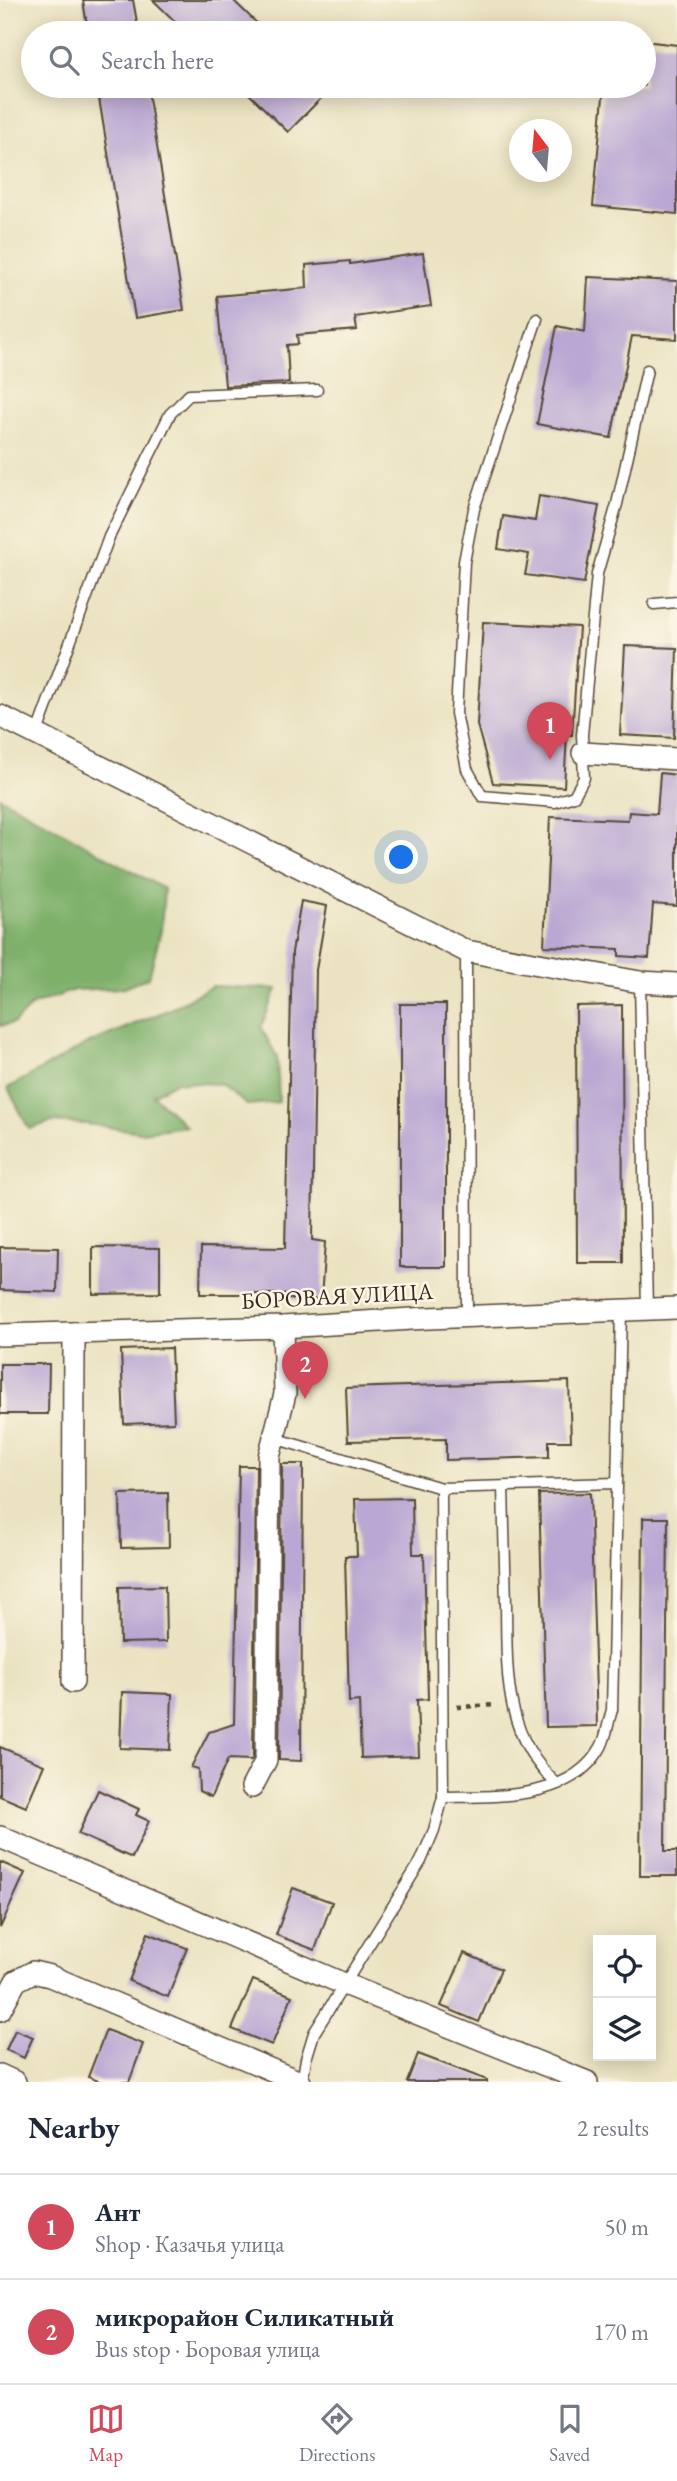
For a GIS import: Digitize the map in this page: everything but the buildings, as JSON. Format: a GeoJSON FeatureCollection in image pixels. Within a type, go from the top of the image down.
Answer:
{"type":"FeatureCollection","features":[{"type":"Feature","properties":{"kind":"street"},"geometry":{"type":"LineString","coordinates":[[0,716],[466,951],[640,982],[677,984]]}},
{"type":"Feature","properties":{"kind":"street"},"geometry":{"type":"LineString","coordinates":[[583,753],[677,759]]}},
{"type":"Feature","properties":{"kind":"street","name":"БОРОВАЯ УЛИЦА"},"geometry":{"type":"LineString","coordinates":[[0,1335],[283,1327],[677,1308]]}},
{"type":"Feature","properties":{"kind":"street"},"geometry":{"type":"LineString","coordinates":[[252,1787],[265,1760],[269,1457],[285,1394],[283,1327]]}},
{"type":"Feature","properties":{"kind":"street"},"geometry":{"type":"LineString","coordinates":[[73,1682],[74,1333]]}},
{"type":"Feature","properties":{"kind":"street"},"geometry":{"type":"LineString","coordinates":[[0,1837],[344,1984],[587,2082]]}},
{"type":"Feature","properties":{"kind":"street"},"geometry":{"type":"LineString","coordinates":[[0,2010],[16,1981],[33,1972],[50,1976],[301,2082]]}},
{"type":"Feature","properties":{"kind":"street"},"geometry":{"type":"LineString","coordinates":[[0,2075],[15,2082]]}},
{"type":"Feature","properties":{"kind":"lane"},"geometry":{"type":"LineString","coordinates":[[537,319],[474,509],[464,562],[456,713],[467,769],[482,796],[555,802],[574,796],[584,778],[582,735],[597,574],[617,504],[647,370]]}},
{"type":"Feature","properties":{"kind":"lane"},"geometry":{"type":"LineString","coordinates":[[36,735],[109,537],[170,414],[189,395],[317,390]]}},
{"type":"Feature","properties":{"kind":"lane"},"geometry":{"type":"LineString","coordinates":[[654,604],[677,602]]}},
{"type":"Feature","properties":{"kind":"lane"},"geometry":{"type":"LineString","coordinates":[[466,951],[467,1317]]}},
{"type":"Feature","properties":{"kind":"lane"},"geometry":{"type":"LineString","coordinates":[[640,982],[647,1309]]}},
{"type":"Feature","properties":{"kind":"lane"},"geometry":{"type":"LineString","coordinates":[[443,1797],[508,1796],[557,1784],[590,1762],[602,1746],[612,1710],[621,1310]]}},
{"type":"Feature","properties":{"kind":"lane"},"geometry":{"type":"LineString","coordinates":[[274,1438],[441,1488],[617,1483]]}},
{"type":"Feature","properties":{"kind":"lane"},"geometry":{"type":"LineString","coordinates":[[503,1487],[511,1705],[536,1763],[557,1784]]}},
{"type":"Feature","properties":{"kind":"lane"},"geometry":{"type":"LineString","coordinates":[[301,2082],[314,2034],[421,1861],[434,1830],[443,1797],[441,1488]]}},
{"type":"Feature","properties":{"kind":"path"},"geometry":{"type":"LineString","coordinates":[[442,1707],[511,1705]]}},
{"type":"Feature","properties":{"kind":"green space"},"geometry":{"type":"Polygon","coordinates":[[[0,797],[164,889],[161,930],[149,977],[122,988],[74,990],[32,1005],[14,1023],[0,1026],[0,797]]]}},
{"type":"Feature","properties":{"kind":"green space"},"geometry":{"type":"Polygon","coordinates":[[[212,986],[277,989],[261,1027],[277,1057],[279,1102],[247,1105],[220,1084],[175,1082],[153,1095],[186,1126],[141,1132],[51,1122],[29,1129],[8,1088],[85,1045],[168,1010],[212,986]]]}},
{"type":"Feature","properties":{"kind":"place","name":"Ант"},"geometry":{"type":"Point","coordinates":[550,760]}},
{"type":"Feature","properties":{"kind":"place","name":"микрорайон Силикатный"},"geometry":{"type":"Point","coordinates":[305,1399]}}]}
